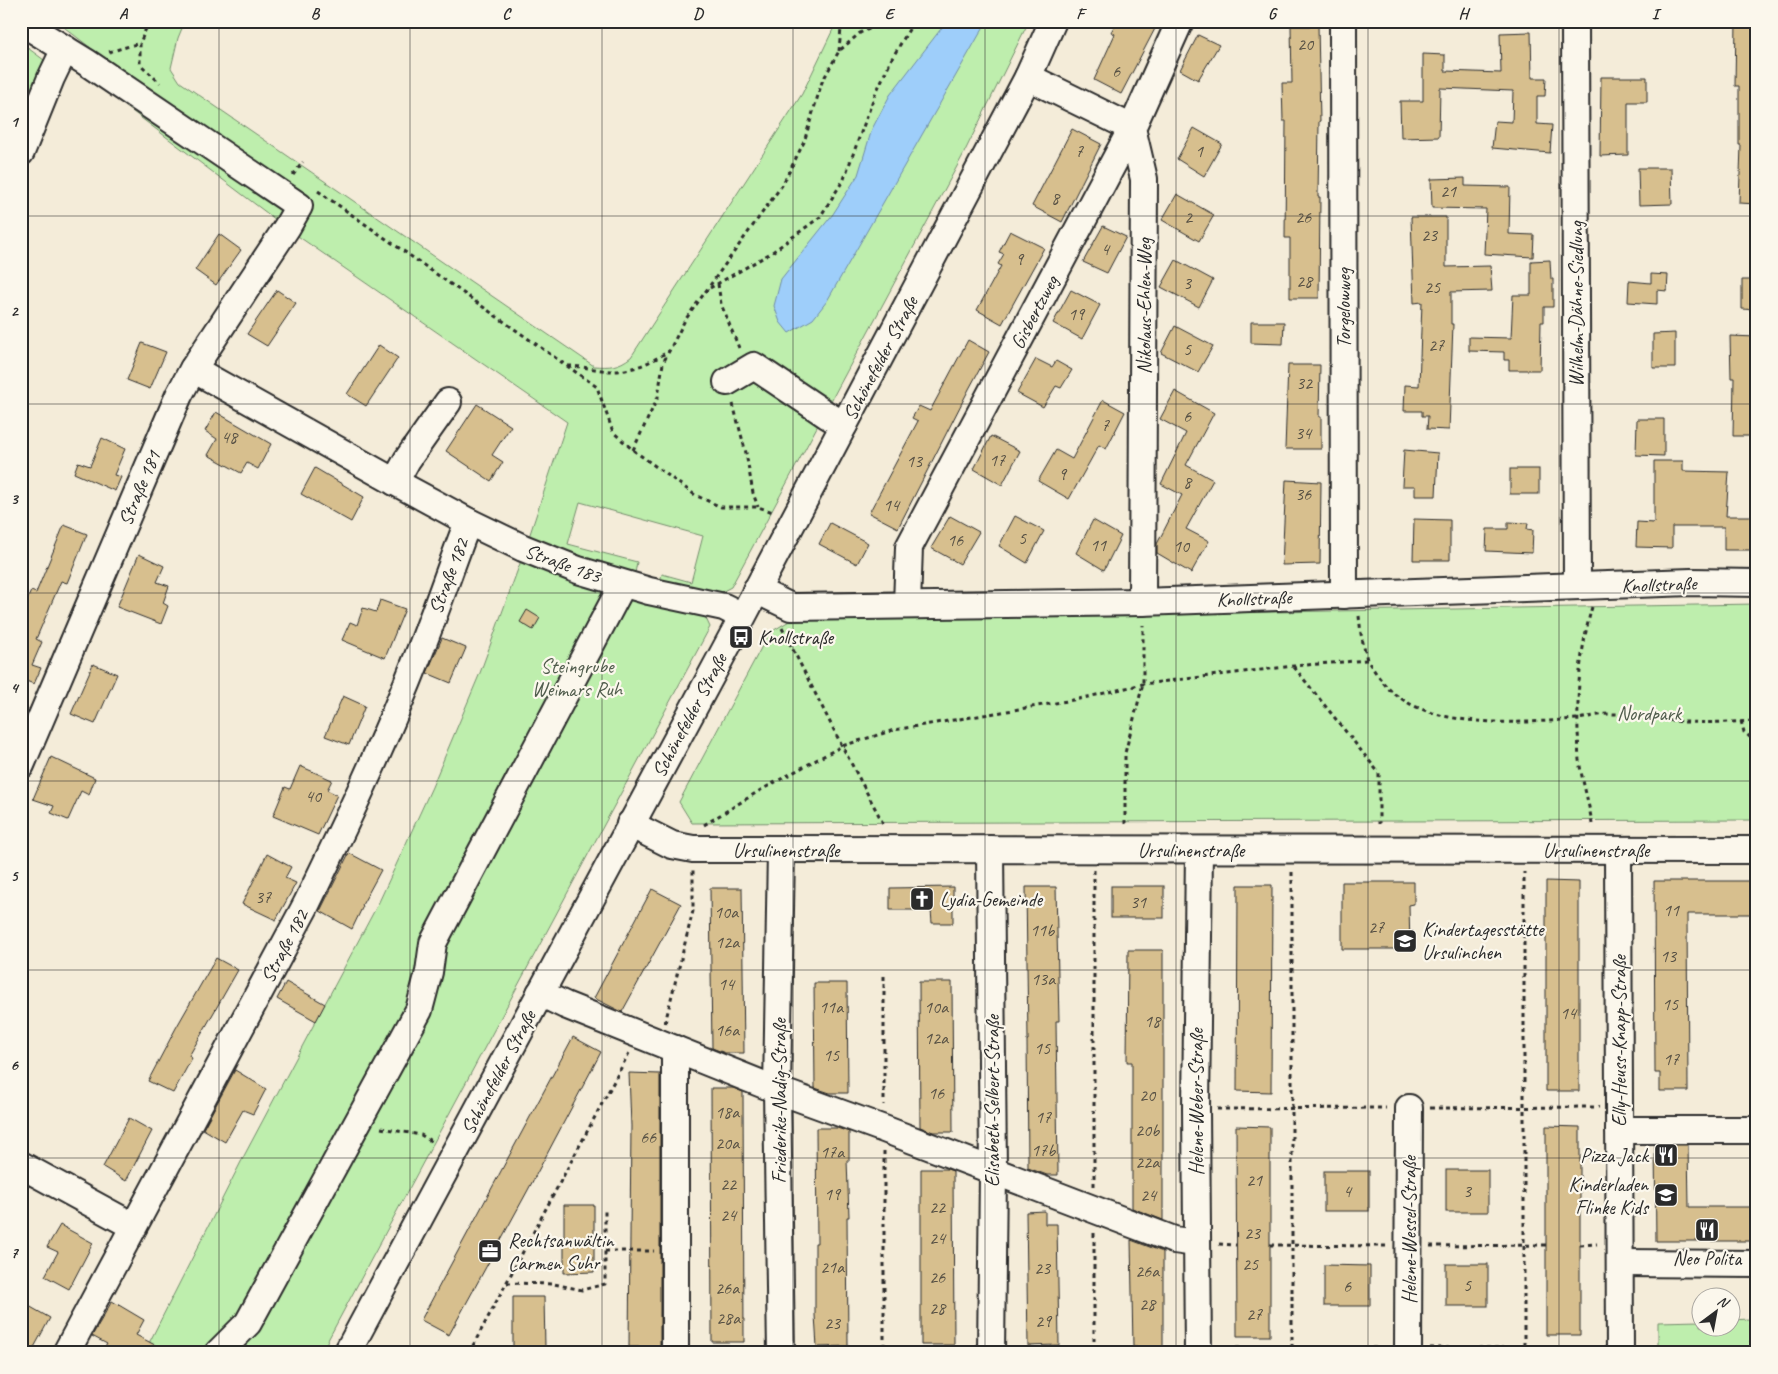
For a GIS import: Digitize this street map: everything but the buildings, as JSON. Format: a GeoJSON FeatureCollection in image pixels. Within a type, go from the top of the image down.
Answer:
{"type":"FeatureCollection","features":[{"type":"Feature","properties":{"kind":"street","name":"Schönefelder Straße"},"geometry":{"type":"LineString","coordinates":[[347,1353],[844,425],[1028,77],[1053,21]]}},
{"type":"Feature","properties":{"kind":"street","name":"Gisbertzweg"},"geometry":{"type":"LineString","coordinates":[[907,605],[909,547],[1132,128],[1180,21]]}},
{"type":"Feature","properties":{"kind":"street","name":"Torgelowweg"},"geometry":{"type":"LineString","coordinates":[[1343,21],[1350,594]]}},
{"type":"Feature","properties":{"kind":"street","name":"Wilhelm-Dähne-Siedlung"},"geometry":{"type":"LineString","coordinates":[[1575,21],[1577,470],[1585,594]]}},
{"type":"Feature","properties":{"kind":"street"},"geometry":{"type":"LineString","coordinates":[[21,22],[300,207]]}},
{"type":"Feature","properties":{"kind":"street"},"geometry":{"type":"LineString","coordinates":[[21,152],[51,78],[58,45]]}},
{"type":"Feature","properties":{"kind":"street"},"geometry":{"type":"LineString","coordinates":[[1028,77],[1132,128]]}},
{"type":"Feature","properties":{"kind":"street","name":"Nikolaus-Ehlen-Weg"},"geometry":{"type":"LineString","coordinates":[[1132,128],[1144,179],[1142,602]]}},
{"type":"Feature","properties":{"kind":"street","name":"Straße 181"},"geometry":{"type":"LineString","coordinates":[[21,765],[179,395],[193,369],[300,207]]}},
{"type":"Feature","properties":{"kind":"street"},"geometry":{"type":"LineString","coordinates":[[727,382],[754,366],[844,425]]}},
{"type":"Feature","properties":{"kind":"street","name":"Straße 183"},"geometry":{"type":"LineString","coordinates":[[193,369],[395,482],[469,522],[523,548],[578,570],[624,584],[724,607],[742,616]]}},
{"type":"Feature","properties":{"kind":"street"},"geometry":{"type":"LineString","coordinates":[[395,482],[407,460],[448,402]]}},
{"type":"Feature","properties":{"kind":"street","name":"Straße 182"},"geometry":{"type":"LineString","coordinates":[[66,1353],[306,905],[336,845],[381,746],[469,522]]}},
{"type":"Feature","properties":{"kind":"street","name":"Knollstraße"},"geometry":{"type":"LineString","coordinates":[[756,590],[791,607],[1142,602],[1350,594],[1585,594],[1691,582],[1757,582]]}},
{"type":"Feature","properties":{"kind":"street"},"geometry":{"type":"LineString","coordinates":[[218,1353],[248,1323],[419,1010],[434,943],[624,584]]}},
{"type":"Feature","properties":{"kind":"street","name":"Ursulinenstraße"},"geometry":{"type":"LineString","coordinates":[[630,824],[672,845],[684,848],[781,850],[1757,850]]}},
{"type":"Feature","properties":{"kind":"street","name":"Elisabeth-Selbert-Straße"},"geometry":{"type":"LineString","coordinates":[[990,849],[993,1172],[991,1353]]}},
{"type":"Feature","properties":{"kind":"street","name":"Friederike-Nadig-Straße"},"geometry":{"type":"LineString","coordinates":[[781,850],[777,1090],[781,1352]]}},
{"type":"Feature","properties":{"kind":"street","name":"Helene-Weber-Straße"},"geometry":{"type":"LineString","coordinates":[[1198,850],[1196,1244],[1198,1350]]}},
{"type":"Feature","properties":{"kind":"street","name":"Elly-Heuss-Knapp-Straße"},"geometry":{"type":"LineString","coordinates":[[1618,850],[1620,1353]]}},
{"type":"Feature","properties":{"kind":"street"},"geometry":{"type":"LineString","coordinates":[[540,993],[565,1005],[777,1090],[1174,1240],[1196,1244]]}},
{"type":"Feature","properties":{"kind":"street"},"geometry":{"type":"LineString","coordinates":[[658,1042],[674,1251],[675,1352]]}},
{"type":"Feature","properties":{"kind":"street","name":"Helene-Wessel-Straße"},"geometry":{"type":"LineString","coordinates":[[1408,1351],[1409,1108]]}},
{"type":"Feature","properties":{"kind":"street"},"geometry":{"type":"LineString","coordinates":[[1619,1130],[1755,1130]]}},
{"type":"Feature","properties":{"kind":"street"},"geometry":{"type":"LineString","coordinates":[[21,1165],[133,1226]]}},
{"type":"Feature","properties":{"kind":"street"},"geometry":{"type":"LineString","coordinates":[[1620,1263],[1757,1264]]}},
{"type":"Feature","properties":{"kind":"path"},"geometry":{"type":"LineString","coordinates":[[150,21],[140,43],[140,64],[164,87]]}},
{"type":"Feature","properties":{"kind":"path"},"geometry":{"type":"LineString","coordinates":[[839,51],[841,28],[844,21]]}},
{"type":"Feature","properties":{"kind":"path"},"geometry":{"type":"LineString","coordinates":[[633,450],[658,397],[662,363],[685,320],[783,184],[804,142],[822,82],[839,51],[860,33],[887,21]]}},
{"type":"Feature","properties":{"kind":"path"},"geometry":{"type":"LineString","coordinates":[[708,290],[771,253],[820,217],[844,179],[890,60],[914,21]]}},
{"type":"Feature","properties":{"kind":"path"},"geometry":{"type":"LineString","coordinates":[[293,175],[303,162]]}},
{"type":"Feature","properties":{"kind":"path"},"geometry":{"type":"LineString","coordinates":[[285,169],[299,179]]}},
{"type":"Feature","properties":{"kind":"path"},"geometry":{"type":"LineString","coordinates":[[300,207],[568,366],[597,387],[613,432],[633,450],[695,495],[721,507],[758,507],[775,513]]}},
{"type":"Feature","properties":{"kind":"path"},"geometry":{"type":"LineString","coordinates":[[718,284],[721,304],[741,354]]}},
{"type":"Feature","properties":{"kind":"path"},"geometry":{"type":"LineString","coordinates":[[568,366],[613,371],[629,369],[654,360],[669,350]]}},
{"type":"Feature","properties":{"kind":"path"},"geometry":{"type":"LineString","coordinates":[[727,382],[746,454],[753,494],[758,507]]}},
{"type":"Feature","properties":{"kind":"path"},"geometry":{"type":"LineString","coordinates":[[1350,594],[1367,660],[1379,678],[1397,696],[1425,710],[1461,719],[1505,723],[1578,719],[1612,714],[1685,722],[1757,721]]}},
{"type":"Feature","properties":{"kind":"path"},"geometry":{"type":"LineString","coordinates":[[1585,594],[1586,628],[1579,672],[1579,760],[1592,824]]}},
{"type":"Feature","properties":{"kind":"path"},"geometry":{"type":"LineString","coordinates":[[1125,824],[1125,753],[1143,684],[1142,602]]}},
{"type":"Feature","properties":{"kind":"path"},"geometry":{"type":"LineString","coordinates":[[779,622],[884,824]]}},
{"type":"Feature","properties":{"kind":"path"},"geometry":{"type":"LineString","coordinates":[[703,826],[759,791],[842,746],[894,730],[1079,699],[1143,684],[1294,666],[1367,660]]}},
{"type":"Feature","properties":{"kind":"path"},"geometry":{"type":"LineString","coordinates":[[1294,666],[1379,773],[1379,824]]}},
{"type":"Feature","properties":{"kind":"path"},"geometry":{"type":"LineString","coordinates":[[1741,721],[1744,732],[1757,743]]}},
{"type":"Feature","properties":{"kind":"path"},"geometry":{"type":"LineString","coordinates":[[469,1353],[507,1283],[658,1042],[693,912],[692,869]]}},
{"type":"Feature","properties":{"kind":"path"},"geometry":{"type":"LineString","coordinates":[[1198,1350],[1292,1348],[1408,1351],[1524,1348],[1524,869]]}},
{"type":"Feature","properties":{"kind":"path"},"geometry":{"type":"LineString","coordinates":[[1094,870],[1094,1353]]}},
{"type":"Feature","properties":{"kind":"path"},"geometry":{"type":"LineString","coordinates":[[1292,870],[1292,1348]]}},
{"type":"Feature","properties":{"kind":"path"},"geometry":{"type":"LineString","coordinates":[[884,976],[884,1353]]}},
{"type":"Feature","properties":{"kind":"path"},"geometry":{"type":"LineString","coordinates":[[359,1121],[370,1126],[421,1135],[454,1153]]}},
{"type":"Feature","properties":{"kind":"path"},"geometry":{"type":"LineString","coordinates":[[1755,1130],[1755,1207]]}},
{"type":"Feature","properties":{"kind":"path"},"geometry":{"type":"LineString","coordinates":[[507,1283],[554,1284],[582,1290],[605,1284],[605,1210]]}},
{"type":"Feature","properties":{"kind":"path"},"geometry":{"type":"LineString","coordinates":[[1580,1245],[1591,1245]]}},
{"type":"Feature","properties":{"kind":"path"},"geometry":{"type":"LineString","coordinates":[[605,1252],[674,1251]]}},
{"type":"Feature","properties":{"kind":"path"},"geometry":{"type":"LineString","coordinates":[[380,1350],[384,1353],[392,1353]]}},
{"type":"Feature","properties":{"kind":"path"},"geometry":{"type":"LineString","coordinates":[[675,1352],[781,1352]]}},
{"type":"Feature","properties":{"kind":"green space"},"geometry":{"type":"Polygon","coordinates":[[[56,21],[185,21],[178,38],[171,68],[180,82],[594,366],[614,366],[631,357],[802,94],[837,21],[1029,21],[962,157],[731,587],[712,597],[659,585],[662,574],[691,582],[703,536],[580,502],[568,544],[637,562],[634,579],[528,540],[567,422],[292,232],[112,96],[96,52],[56,21]]]}},
{"type":"Feature","properties":{"kind":"green space"},"geometry":{"type":"Polygon","coordinates":[[[21,43],[44,60],[21,113],[21,43]]]}},
{"type":"Feature","properties":{"kind":"green space","name":"Steingrube Weimars Ruh"},"geometry":{"type":"Polygon","coordinates":[[[522,558],[703,612],[710,627],[321,1353],[144,1353],[245,1154],[379,902],[432,787],[480,673],[522,558]]]}},
{"type":"Feature","properties":{"kind":"green space","name":"Nordpark"},"geometry":{"type":"Polygon","coordinates":[[[1757,604],[1757,820],[692,823],[679,802],[769,633],[791,620],[1757,604]]]}},
{"type":"Feature","properties":{"kind":"green space"},"geometry":{"type":"Polygon","coordinates":[[[1750,1319],[1751,1353],[1658,1353],[1658,1322],[1690,1321],[1690,1336],[1740,1336],[1740,1320],[1750,1319]]]}},
{"type":"Feature","properties":{"kind":"water"},"geometry":{"type":"Polygon","coordinates":[[[947,21],[987,21],[827,301],[813,319],[789,333],[780,322],[774,306],[781,279],[833,214],[858,175],[872,129],[890,95],[947,21]]]}},
{"type":"Feature","properties":{"kind":"place","name":"Knollstraße"},"geometry":{"type":"Point","coordinates":[741,637]}},
{"type":"Feature","properties":{"kind":"place","name":"Lydia-Gemeinde"},"geometry":{"type":"Point","coordinates":[922,899]}},
{"type":"Feature","properties":{"kind":"place","name":"Kindertagesstätte Ursulinchen"},"geometry":{"type":"Point","coordinates":[1405,941]}},
{"type":"Feature","properties":{"kind":"place","name":"Pizza Jack"},"geometry":{"type":"Point","coordinates":[1666,1155]}},
{"type":"Feature","properties":{"kind":"place","name":"Kinderladen Flinke Kids"},"geometry":{"type":"Point","coordinates":[1666,1195]}},
{"type":"Feature","properties":{"kind":"place","name":"Neo Polita"},"geometry":{"type":"Point","coordinates":[1707,1230]}},
{"type":"Feature","properties":{"kind":"place","name":"Rechtsanwältin Carmen Suhr"},"geometry":{"type":"Point","coordinates":[490,1251]}}]}
